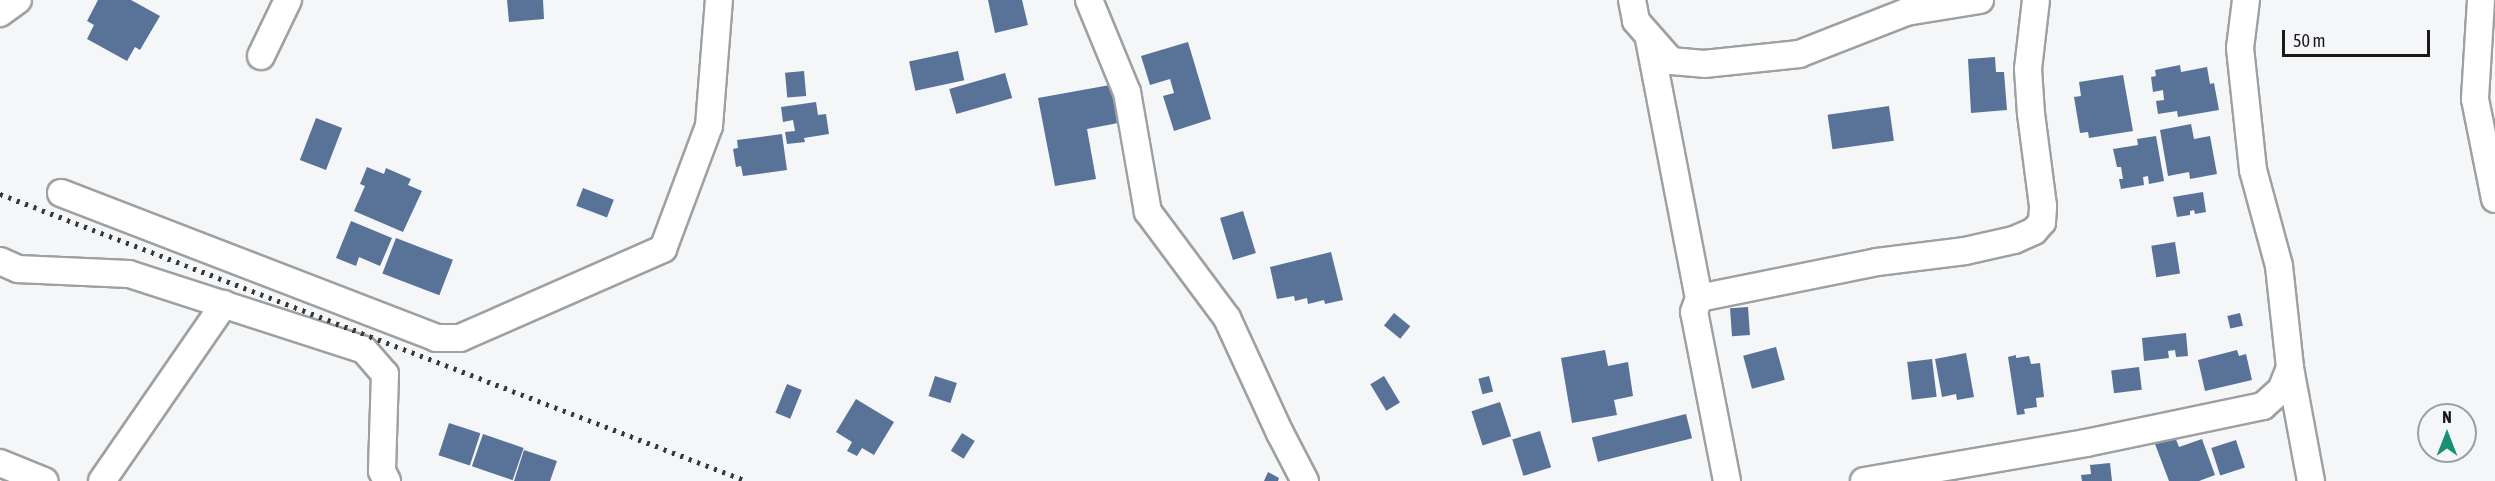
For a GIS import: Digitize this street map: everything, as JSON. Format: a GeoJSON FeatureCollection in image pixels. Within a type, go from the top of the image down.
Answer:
{"type":"FeatureCollection","features":[{"type":"Feature","properties":{"kind":"street"},"geometry":{"type":"LineString","coordinates":[[0,13],[18,0]]}},
{"type":"Feature","properties":{"kind":"street"},"geometry":{"type":"LineString","coordinates":[[261,56],[288,0]]}},
{"type":"Feature","properties":{"kind":"street"},"geometry":{"type":"LineString","coordinates":[[61,193],[436,338],[460,338],[663,249],[709,126],[719,0]]}},
{"type":"Feature","properties":{"kind":"street"},"geometry":{"type":"LineString","coordinates":[[1632,0],[1636,21],[1649,39],[1671,61],[1704,64],[1798,54],[1906,12],[1980,0]]}},
{"type":"Feature","properties":{"kind":"street"},"geometry":{"type":"LineString","coordinates":[[1698,298],[1877,262],[1965,252],[2014,240],[2034,231],[2042,222],[2043,206],[2028,69],[2036,0]]}},
{"type":"Feature","properties":{"kind":"street"},"geometry":{"type":"LineString","coordinates":[[2246,0],[2240,48],[2253,170],[2279,266],[2290,368],[2311,481]]}},
{"type":"Feature","properties":{"kind":"street"},"geometry":{"type":"LineString","coordinates":[[2481,0],[2475,99],[2495,199]]}},
{"type":"Feature","properties":{"kind":"street"},"geometry":{"type":"LineString","coordinates":[[1098,7],[1127,92],[1148,212],[1227,318],[1280,433],[1305,481]]}},
{"type":"Feature","properties":{"kind":"street"},"geometry":{"type":"LineString","coordinates":[[1649,39],[1698,298],[1694,312],[1726,481]]}},
{"type":"Feature","properties":{"kind":"street"},"geometry":{"type":"LineString","coordinates":[[0,261],[18,269],[129,274],[364,350],[385,374],[382,471],[387,481]]}},
{"type":"Feature","properties":{"kind":"street"},"geometry":{"type":"LineString","coordinates":[[102,481],[224,304]]}},
{"type":"Feature","properties":{"kind":"street"},"geometry":{"type":"LineString","coordinates":[[1864,481],[2086,443],[2263,406],[2281,390],[2290,368]]}},
{"type":"Feature","properties":{"kind":"street"},"geometry":{"type":"LineString","coordinates":[[0,463],[44,481]]}},
{"type":"Feature","properties":{"kind":"building"},"geometry":{"type":"Polygon","coordinates":[[[98,0],[131,0],[160,16],[140,50],[135,47],[127,61],[87,39],[94,25],[87,21],[98,0]]]}},
{"type":"Feature","properties":{"kind":"building"},"geometry":{"type":"Polygon","coordinates":[[[507,0],[543,0],[544,19],[509,22],[507,0]]]}},
{"type":"Feature","properties":{"kind":"building"},"geometry":{"type":"Polygon","coordinates":[[[988,0],[1022,0],[1028,25],[995,33],[988,0]]]}},
{"type":"Feature","properties":{"kind":"building"},"geometry":{"type":"Polygon","coordinates":[[[1188,42],[1211,119],[1174,131],[1163,96],[1174,93],[1170,79],[1150,85],[1141,56],[1188,42]]]}},
{"type":"Feature","properties":{"kind":"building"},"geometry":{"type":"Polygon","coordinates":[[[958,51],[964,80],[915,91],[909,61],[958,51]]]}},
{"type":"Feature","properties":{"kind":"building"},"geometry":{"type":"Polygon","coordinates":[[[1995,57],[1996,72],[2004,72],[2007,110],[1971,113],[1968,59],[1995,57]]]}},
{"type":"Feature","properties":{"kind":"building"},"geometry":{"type":"Polygon","coordinates":[[[2180,65],[2181,72],[2207,67],[2210,84],[2214,83],[2219,110],[2178,117],[2177,111],[2158,114],[2156,101],[2164,100],[2163,90],[2153,92],[2151,77],[2156,76],[2155,70],[2180,65]]]}},
{"type":"Feature","properties":{"kind":"building"},"geometry":{"type":"Polygon","coordinates":[[[804,71],[806,96],[787,98],[785,73],[804,71]]]}},
{"type":"Feature","properties":{"kind":"building"},"geometry":{"type":"Polygon","coordinates":[[[1005,73],[1012,98],[956,114],[949,89],[1005,73]]]}},
{"type":"Feature","properties":{"kind":"building"},"geometry":{"type":"Polygon","coordinates":[[[2123,75],[2133,131],[2089,138],[2088,132],[2080,133],[2074,97],[2081,96],[2079,82],[2123,75]]]}},
{"type":"Feature","properties":{"kind":"building"},"geometry":{"type":"Polygon","coordinates":[[[1110,85],[1118,123],[1087,129],[1096,179],[1055,186],[1038,98],[1110,85]]]}},
{"type":"Feature","properties":{"kind":"building"},"geometry":{"type":"Polygon","coordinates":[[[816,102],[818,115],[826,114],[829,134],[804,138],[805,142],[787,144],[785,132],[795,131],[793,120],[783,122],[781,107],[816,102]]]}},
{"type":"Feature","properties":{"kind":"building"},"geometry":{"type":"Polygon","coordinates":[[[1889,106],[1894,141],[1832,149],[1828,115],[1889,106]]]}},
{"type":"Feature","properties":{"kind":"building"},"geometry":{"type":"Polygon","coordinates":[[[316,118],[342,128],[326,170],[300,160],[316,118]]]}},
{"type":"Feature","properties":{"kind":"building"},"geometry":{"type":"Polygon","coordinates":[[[2191,124],[2194,139],[2210,136],[2217,174],[2190,179],[2189,172],[2168,176],[2160,130],[2191,124]]]}},
{"type":"Feature","properties":{"kind":"building"},"geometry":{"type":"Polygon","coordinates":[[[782,134],[787,170],[743,176],[741,166],[736,167],[733,149],[738,148],[737,140],[782,134]]]}},
{"type":"Feature","properties":{"kind":"building"},"geometry":{"type":"Polygon","coordinates":[[[2156,136],[2164,181],[2149,184],[2148,176],[2143,177],[2144,185],[2121,189],[2119,179],[2123,179],[2121,167],[2117,167],[2113,149],[2138,145],[2137,139],[2156,136]]]}},
{"type":"Feature","properties":{"kind":"building"},"geometry":{"type":"Polygon","coordinates":[[[367,167],[384,174],[386,168],[411,179],[408,185],[422,191],[403,232],[354,211],[365,186],[360,184],[367,167]]]}},
{"type":"Feature","properties":{"kind":"building"},"geometry":{"type":"Polygon","coordinates":[[[583,188],[614,200],[607,218],[576,206],[583,188]]]}},
{"type":"Feature","properties":{"kind":"building"},"geometry":{"type":"Polygon","coordinates":[[[2203,192],[2206,212],[2195,214],[2194,210],[2190,211],[2190,215],[2177,217],[2173,197],[2203,192]]]}},
{"type":"Feature","properties":{"kind":"building"},"geometry":{"type":"Polygon","coordinates":[[[1243,211],[1256,253],[1233,260],[1220,218],[1243,211]]]}},
{"type":"Feature","properties":{"kind":"building"},"geometry":{"type":"Polygon","coordinates":[[[351,221],[392,238],[380,266],[359,257],[356,266],[336,258],[351,221]]]}},
{"type":"Feature","properties":{"kind":"building"},"geometry":{"type":"Polygon","coordinates":[[[396,238],[453,260],[439,295],[382,273],[396,238]]]}},
{"type":"Feature","properties":{"kind":"building"},"geometry":{"type":"Polygon","coordinates":[[[2175,242],[2180,274],[2156,277],[2151,246],[2175,242]]]}},
{"type":"Feature","properties":{"kind":"building"},"geometry":{"type":"Polygon","coordinates":[[[1331,252],[1343,300],[1325,304],[1324,300],[1308,304],[1307,298],[1295,301],[1294,296],[1277,299],[1270,267],[1331,252]]]}},
{"type":"Feature","properties":{"kind":"building"},"geometry":{"type":"Polygon","coordinates":[[[1748,307],[1750,335],[1732,336],[1730,308],[1748,307]]]}},
{"type":"Feature","properties":{"kind":"building"},"geometry":{"type":"Polygon","coordinates":[[[1394,313],[1410,326],[1400,339],[1384,325],[1394,313]]]}},
{"type":"Feature","properties":{"kind":"building"},"geometry":{"type":"Polygon","coordinates":[[[2240,313],[2243,326],[2230,329],[2227,316],[2240,313]]]}},
{"type":"Feature","properties":{"kind":"building"},"geometry":{"type":"Polygon","coordinates":[[[2186,333],[2188,356],[2176,357],[2175,350],[2168,351],[2169,358],[2144,361],[2142,338],[2186,333]]]}},
{"type":"Feature","properties":{"kind":"building"},"geometry":{"type":"Polygon","coordinates":[[[1776,347],[1785,380],[1752,389],[1743,356],[1776,347]]]}},
{"type":"Feature","properties":{"kind":"building"},"geometry":{"type":"Polygon","coordinates":[[[1605,350],[1608,366],[1628,362],[1633,396],[1614,400],[1617,415],[1572,423],[1561,358],[1605,350]]]}},
{"type":"Feature","properties":{"kind":"building"},"geometry":{"type":"Polygon","coordinates":[[[2237,350],[2239,356],[2246,354],[2252,380],[2205,391],[2198,360],[2237,350]]]}},
{"type":"Feature","properties":{"kind":"building"},"geometry":{"type":"Polygon","coordinates":[[[1966,353],[1974,397],[1957,400],[1956,394],[1942,397],[1935,359],[1966,353]]]}},
{"type":"Feature","properties":{"kind":"building"},"geometry":{"type":"Polygon","coordinates":[[[2016,355],[2016,358],[2029,356],[2031,364],[2040,363],[2044,397],[2036,398],[2037,407],[2024,409],[2025,414],[2017,415],[2008,357],[2016,355]]]}},
{"type":"Feature","properties":{"kind":"building"},"geometry":{"type":"Polygon","coordinates":[[[1932,359],[1937,397],[1912,400],[1907,362],[1932,359]]]}},
{"type":"Feature","properties":{"kind":"building"},"geometry":{"type":"Polygon","coordinates":[[[2139,367],[2142,390],[2114,393],[2111,370],[2139,367]]]}},
{"type":"Feature","properties":{"kind":"building"},"geometry":{"type":"Polygon","coordinates":[[[935,376],[957,383],[950,403],[929,396],[935,376]]]}},
{"type":"Feature","properties":{"kind":"building"},"geometry":{"type":"Polygon","coordinates":[[[1384,376],[1400,403],[1386,411],[1370,384],[1384,376]]]}},
{"type":"Feature","properties":{"kind":"building"},"geometry":{"type":"Polygon","coordinates":[[[1489,376],[1493,391],[1483,394],[1478,379],[1489,376]]]}},
{"type":"Feature","properties":{"kind":"building"},"geometry":{"type":"Polygon","coordinates":[[[787,384],[802,390],[790,419],[775,413],[787,384]]]}},
{"type":"Feature","properties":{"kind":"building"},"geometry":{"type":"Polygon","coordinates":[[[856,399],[894,422],[874,455],[862,448],[857,456],[847,451],[852,442],[836,432],[856,399]]]}},
{"type":"Feature","properties":{"kind":"building"},"geometry":{"type":"Polygon","coordinates":[[[1500,402],[1511,436],[1483,446],[1471,411],[1500,402]]]}},
{"type":"Feature","properties":{"kind":"building"},"geometry":{"type":"Polygon","coordinates":[[[1686,414],[1692,438],[1598,462],[1592,437],[1686,414]]]}},
{"type":"Feature","properties":{"kind":"building"},"geometry":{"type":"Polygon","coordinates":[[[449,423],[480,433],[470,466],[438,455],[449,423]]]}},
{"type":"Feature","properties":{"kind":"building"},"geometry":{"type":"Polygon","coordinates":[[[1540,431],[1551,467],[1523,476],[1512,439],[1540,431]]]}},
{"type":"Feature","properties":{"kind":"building"},"geometry":{"type":"Polygon","coordinates":[[[962,433],[975,441],[964,459],[951,451],[962,433]]]}},
{"type":"Feature","properties":{"kind":"building"},"geometry":{"type":"Polygon","coordinates":[[[483,434],[524,448],[513,480],[472,466],[483,434]]]}},
{"type":"Feature","properties":{"kind":"building"},"geometry":{"type":"Polygon","coordinates":[[[2175,437],[2179,447],[2202,439],[2215,475],[2199,481],[2169,481],[2155,444],[2175,437]]]}},
{"type":"Feature","properties":{"kind":"building"},"geometry":{"type":"Polygon","coordinates":[[[2236,440],[2245,468],[2220,476],[2211,448],[2236,440]]]}},
{"type":"Feature","properties":{"kind":"building"},"geometry":{"type":"Polygon","coordinates":[[[524,450],[557,461],[550,481],[514,481],[524,450]]]}},
{"type":"Feature","properties":{"kind":"building"},"geometry":{"type":"Polygon","coordinates":[[[2110,463],[2112,481],[2082,481],[2081,475],[2091,474],[2090,465],[2110,463]]]}},
{"type":"Feature","properties":{"kind":"building"},"geometry":{"type":"Polygon","coordinates":[[[1268,472],[1279,478],[1278,481],[1264,481],[1268,472]]]}},
{"type":"Feature","properties":{"kind":"railway"},"geometry":{"type":"LineString","coordinates":[[0,194],[747,481]]}}]}
